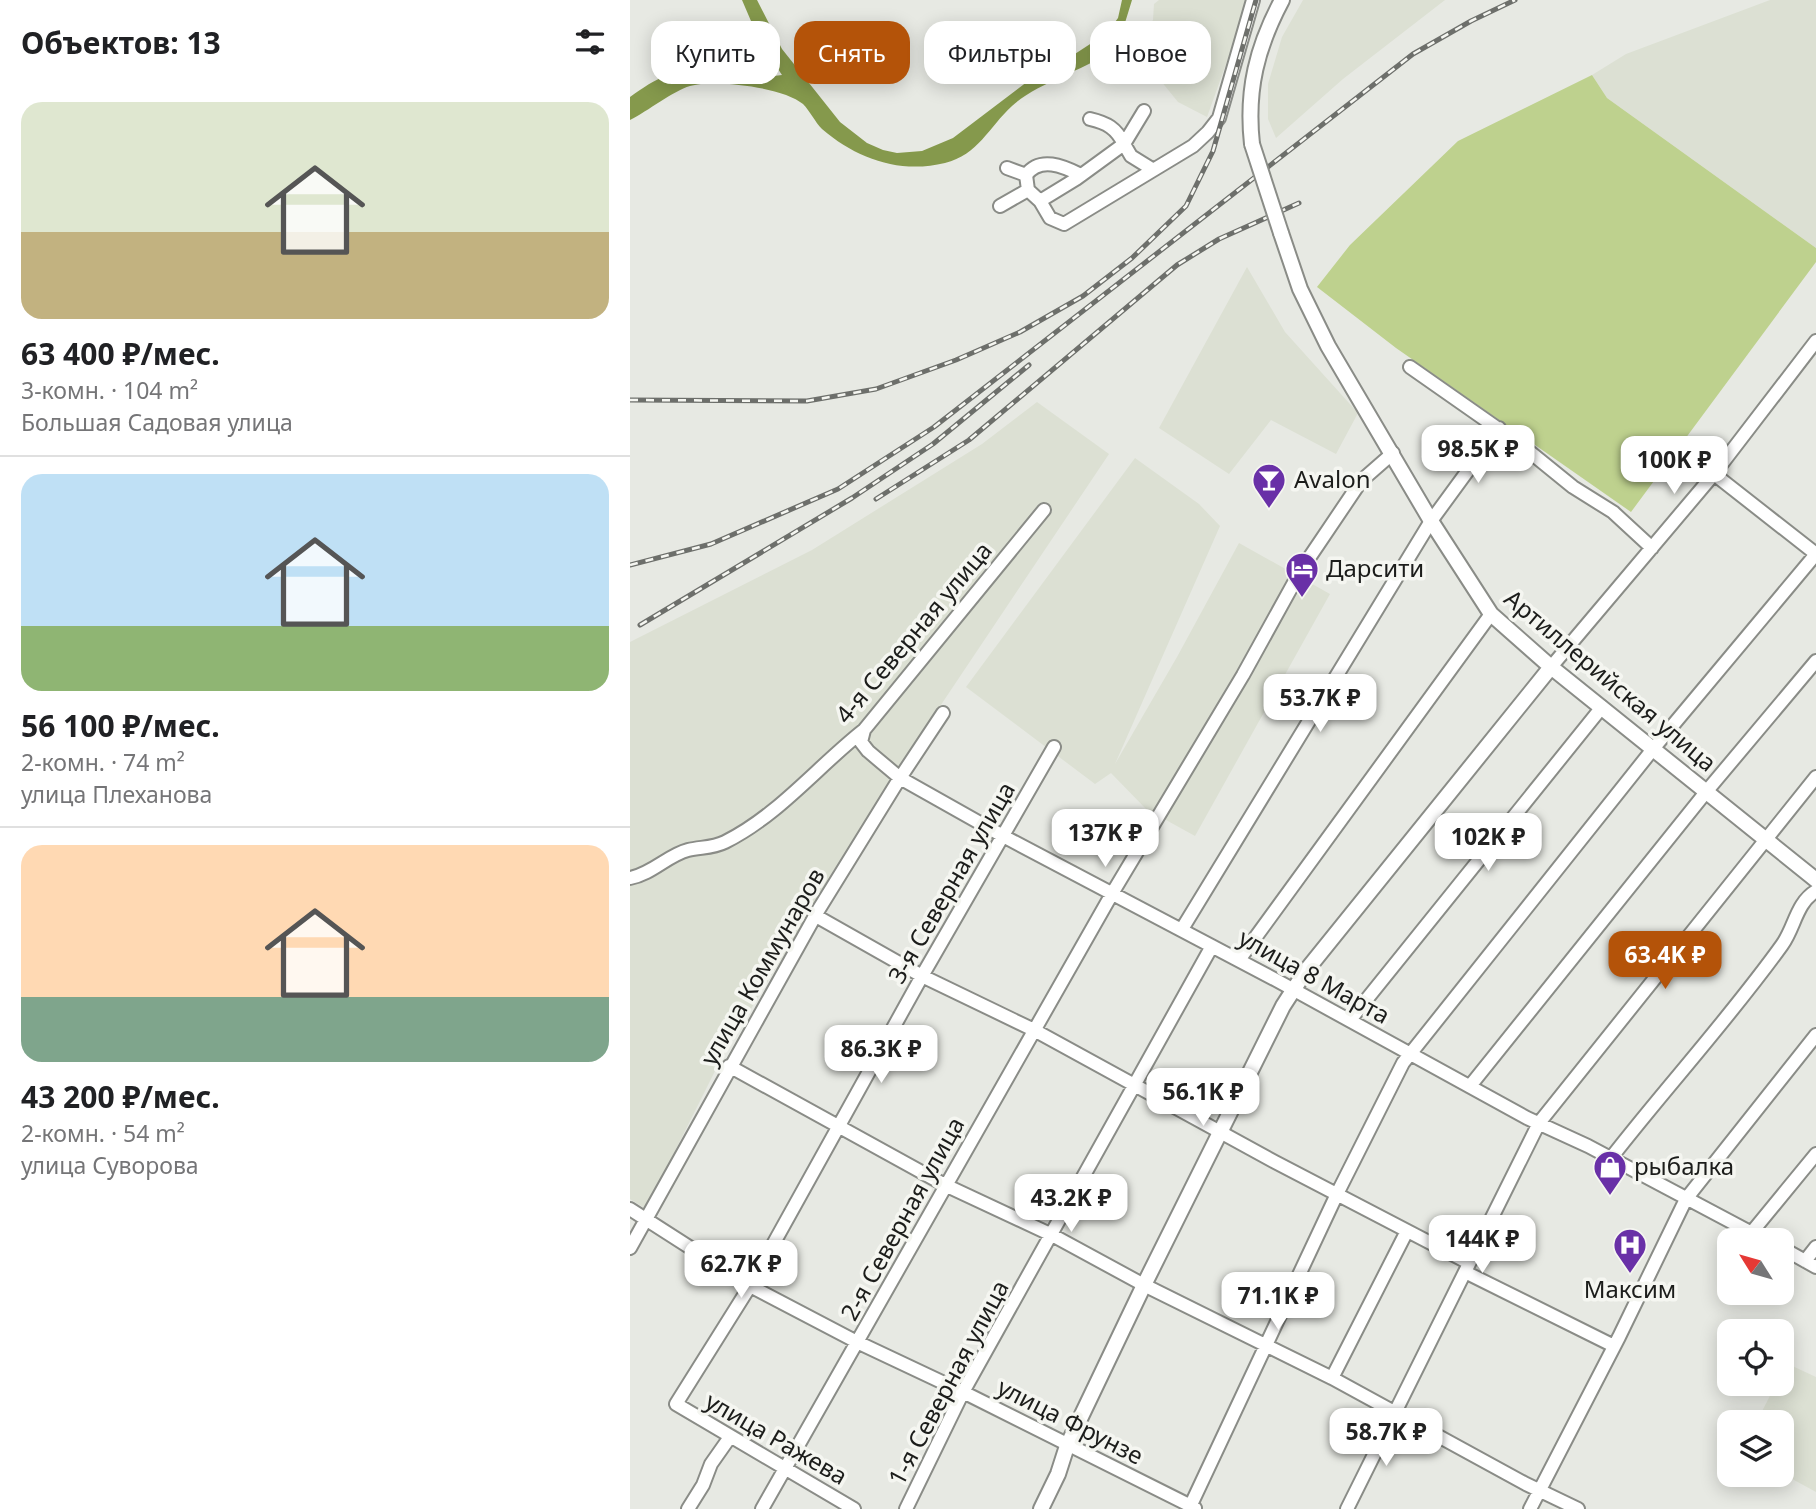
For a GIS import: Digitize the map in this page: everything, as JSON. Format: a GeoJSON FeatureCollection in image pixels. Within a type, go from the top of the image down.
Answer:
{"type":"FeatureCollection","features":[{"type":"Feature","properties":{"kind":"main road","name":"Артиллерийская улица"},"geometry":{"type":"LineString","coordinates":[[1282,0],[1255,67],[1249,117],[1252,144],[1300,289],[1328,346],[1431,521],[1491,614],[1551,667],[1816,880]]}},
{"type":"Feature","properties":{"kind":"main road"},"geometry":{"type":"LineString","coordinates":[[1041,1509],[1058,1474],[1067,1446],[1144,1284],[1304,972],[1551,667]]}},
{"type":"Feature","properties":{"kind":"street"},"geometry":{"type":"LineString","coordinates":[[1081,175],[1056,164],[1031,167],[1026,175],[1028,190],[1040,201],[1050,218],[1064,224],[1193,145],[1208,132],[1219,118],[1252,0]]}},
{"type":"Feature","properties":{"kind":"street"},"geometry":{"type":"LineString","coordinates":[[1040,201],[1124,144],[1144,111]]}},
{"type":"Feature","properties":{"kind":"street"},"geometry":{"type":"LineString","coordinates":[[1090,119],[1103,122],[1118,131],[1131,156],[1152,169]]}},
{"type":"Feature","properties":{"kind":"street"},"geometry":{"type":"LineString","coordinates":[[1007,168],[1026,175]]}},
{"type":"Feature","properties":{"kind":"street"},"geometry":{"type":"LineString","coordinates":[[1000,206],[1028,190]]}},
{"type":"Feature","properties":{"kind":"street"},"geometry":{"type":"LineString","coordinates":[[1551,667],[1714,474],[1816,341]]}},
{"type":"Feature","properties":{"kind":"street"},"geometry":{"type":"LineString","coordinates":[[1409,367],[1612,512],[1652,548]]}},
{"type":"Feature","properties":{"kind":"street"},"geometry":{"type":"LineString","coordinates":[[1182,929],[1431,521],[1499,429]]}},
{"type":"Feature","properties":{"kind":"street","name":"2-я Северная улица"},"geometry":{"type":"LineString","coordinates":[[762,1509],[1113,892],[1243,675],[1301,570],[1361,481],[1393,453]]}},
{"type":"Feature","properties":{"kind":"street"},"geometry":{"type":"LineString","coordinates":[[1192,1508],[1338,1194],[1409,1055],[1653,749],[1816,554],[1714,474]]}},
{"type":"Feature","properties":{"kind":"street","name":"4-я Северная улица"},"geometry":{"type":"LineString","coordinates":[[630,878],[641,876],[688,850],[704,849],[724,842],[758,822],[858,738],[1044,510]]}},
{"type":"Feature","properties":{"kind":"street"},"geometry":{"type":"LineString","coordinates":[[1239,960],[1491,614]]}},
{"type":"Feature","properties":{"kind":"street"},"geometry":{"type":"LineString","coordinates":[[1470,1086],[1706,792],[1816,661]]}},
{"type":"Feature","properties":{"kind":"street"},"geometry":{"type":"LineString","coordinates":[[1350,1020],[1602,707]]}},
{"type":"Feature","properties":{"kind":"street","name":"улица Коммунаров"},"geometry":{"type":"LineString","coordinates":[[630,1248],[816,916],[943,713]]}},
{"type":"Feature","properties":{"kind":"street","name":"улица 8 Марта"},"geometry":{"type":"LineString","coordinates":[[858,738],[868,751],[900,778],[1003,836],[1182,929],[1409,1055],[1742,1228]]}},
{"type":"Feature","properties":{"kind":"street","name":"3-я Северная улица"},"geometry":{"type":"LineString","coordinates":[[676,1404],[750,1286],[922,976],[1054,747]]}},
{"type":"Feature","properties":{"kind":"street"},"geometry":{"type":"LineString","coordinates":[[1347,1509],[1539,1123],[1816,777]]}},
{"type":"Feature","properties":{"kind":"street"},"geometry":{"type":"LineString","coordinates":[[1611,1158],[1728,1017],[1785,941],[1798,911],[1816,891]]}},
{"type":"Feature","properties":{"kind":"street"},"geometry":{"type":"LineString","coordinates":[[816,916],[922,976],[1034,1030],[1614,1346]]}},
{"type":"Feature","properties":{"kind":"street","name":"1-я Северная улица"},"geometry":{"type":"LineString","coordinates":[[906,1509],[963,1392],[1212,946]]}},
{"type":"Feature","properties":{"kind":"street"},"geometry":{"type":"LineString","coordinates":[[1530,1509],[1686,1199],[1816,1035]]}},
{"type":"Feature","properties":{"kind":"street"},"geometry":{"type":"LineString","coordinates":[[730,1066],[945,1185],[1052,1235],[1332,1378],[1526,1484],[1578,1509]]}},
{"type":"Feature","properties":{"kind":"street"},"geometry":{"type":"LineString","coordinates":[[1756,1228],[1816,1154]]}},
{"type":"Feature","properties":{"kind":"street","name":"улица Фрунзе"},"geometry":{"type":"LineString","coordinates":[[630,1209],[750,1286],[1192,1508]]}},
{"type":"Feature","properties":{"kind":"street"},"geometry":{"type":"LineString","coordinates":[[1332,1378],[1407,1231]]}},
{"type":"Feature","properties":{"kind":"street"},"geometry":{"type":"LineString","coordinates":[[1794,1255],[1810,1264],[1816,1247]]}},
{"type":"Feature","properties":{"kind":"street","name":"улица Ражева"},"geometry":{"type":"LineString","coordinates":[[676,1404],[854,1509]]}},
{"type":"Feature","properties":{"kind":"street"},"geometry":{"type":"LineString","coordinates":[[688,1509],[703,1485],[711,1464],[730,1437]]}},
{"type":"Feature","properties":{"kind":"shaded area"},"geometry":{"type":"Polygon","coordinates":[[[742,0],[757,0],[768,21],[751,21],[742,0]]]}},
{"type":"Feature","properties":{"kind":"shaded area"},"geometry":{"type":"Polygon","coordinates":[[[1122,0],[1132,0],[1126,21],[1116,21],[1122,0]]]}},
{"type":"Feature","properties":{"kind":"shaded area"},"geometry":{"type":"Polygon","coordinates":[[[1159,0],[1249,0],[1207,117],[1178,102],[1163,84],[1211,84],[1211,21],[1152,21],[1154,4],[1159,0]]]}},
{"type":"Feature","properties":{"kind":"shaded area"},"geometry":{"type":"Polygon","coordinates":[[[1303,0],[1445,0],[1343,79],[1276,138],[1268,119],[1268,84],[1282,37],[1303,0]]]}},
{"type":"Feature","properties":{"kind":"shaded area"},"geometry":{"type":"Polygon","coordinates":[[[1770,0],[1816,0],[1816,248],[1607,98],[1592,75],[1626,54],[1770,0]]]}},
{"type":"Feature","properties":{"kind":"shaded area"},"geometry":{"type":"Polygon","coordinates":[[[1090,44],[1090,64],[1076,70],[1076,53],[1090,44]]]}},
{"type":"Feature","properties":{"kind":"shaded area"},"geometry":{"type":"Polygon","coordinates":[[[780,45],[794,64],[794,84],[810,84],[840,122],[867,143],[897,153],[922,151],[953,138],[1024,84],[1046,84],[1012,106],[966,154],[945,163],[912,167],[880,161],[850,149],[822,129],[803,104],[793,98],[765,89],[731,84],[780,84],[780,45]]]}},
{"type":"Feature","properties":{"kind":"shaded area"},"geometry":{"type":"Polygon","coordinates":[[[1592,75],[1607,98],[1816,248],[1816,262],[1631,512],[1396,348],[1317,287],[1350,245],[1458,141],[1592,75]]]}},
{"type":"Feature","properties":{"kind":"shaded area"},"geometry":{"type":"Polygon","coordinates":[[[651,83],[701,84],[676,92],[630,120],[630,97],[651,83]]]}},
{"type":"Feature","properties":{"kind":"shaded area"},"geometry":{"type":"Polygon","coordinates":[[[1247,267],[1285,332],[1358,413],[1336,454],[1271,420],[1229,474],[1159,428],[1247,267]]]}},
{"type":"Feature","properties":{"kind":"shaded area"},"geometry":{"type":"Polygon","coordinates":[[[1037,402],[1109,454],[892,778],[724,1053],[646,1209],[630,1199],[630,642],[812,550],[982,444],[1037,402]]]}},
{"type":"Feature","properties":{"kind":"shaded area"},"geometry":{"type":"Polygon","coordinates":[[[1135,458],[1199,504],[1220,526],[1115,764],[1239,543],[1330,594],[1195,836],[1146,809],[1111,773],[1095,784],[966,687],[1135,458]]]}},
{"type":"Feature","properties":{"kind":"shaded area"},"geometry":{"type":"Polygon","coordinates":[[[1794,1367],[1816,1377],[1816,1492],[1794,1480],[1794,1410],[1763,1410],[1770,1396],[1794,1396],[1794,1367]]]}},
{"type":"Feature","properties":{"kind":"railway"},"geometry":{"type":"LineString","coordinates":[[630,400],[807,401],[876,389],[956,360],[1020,332],[1083,296],[1132,258],[1186,206],[1213,151],[1256,0]]}},
{"type":"Feature","properties":{"kind":"railway"},"geometry":{"type":"LineString","coordinates":[[630,565],[711,544],[838,489],[934,427],[1413,54],[1515,0]]}},
{"type":"Feature","properties":{"kind":"railway"},"geometry":{"type":"LineString","coordinates":[[876,499],[969,440],[1177,265],[1219,239],[1299,203]]}},
{"type":"Feature","properties":{"kind":"railway"},"geometry":{"type":"LineString","coordinates":[[640,625],[852,498],[933,444],[1029,365]]}},
{"type":"Feature","properties":{"kind":"place","name":"Avalon"},"geometry":{"type":"Point","coordinates":[1269,510]}},
{"type":"Feature","properties":{"kind":"place","name":"Дарсити"},"geometry":{"type":"Point","coordinates":[1302,599]}},
{"type":"Feature","properties":{"kind":"place","name":"рыбалка"},"geometry":{"type":"Point","coordinates":[1610,1197]}},
{"type":"Feature","properties":{"kind":"place","name":"Максим"},"geometry":{"type":"Point","coordinates":[1630,1275]}}]}
